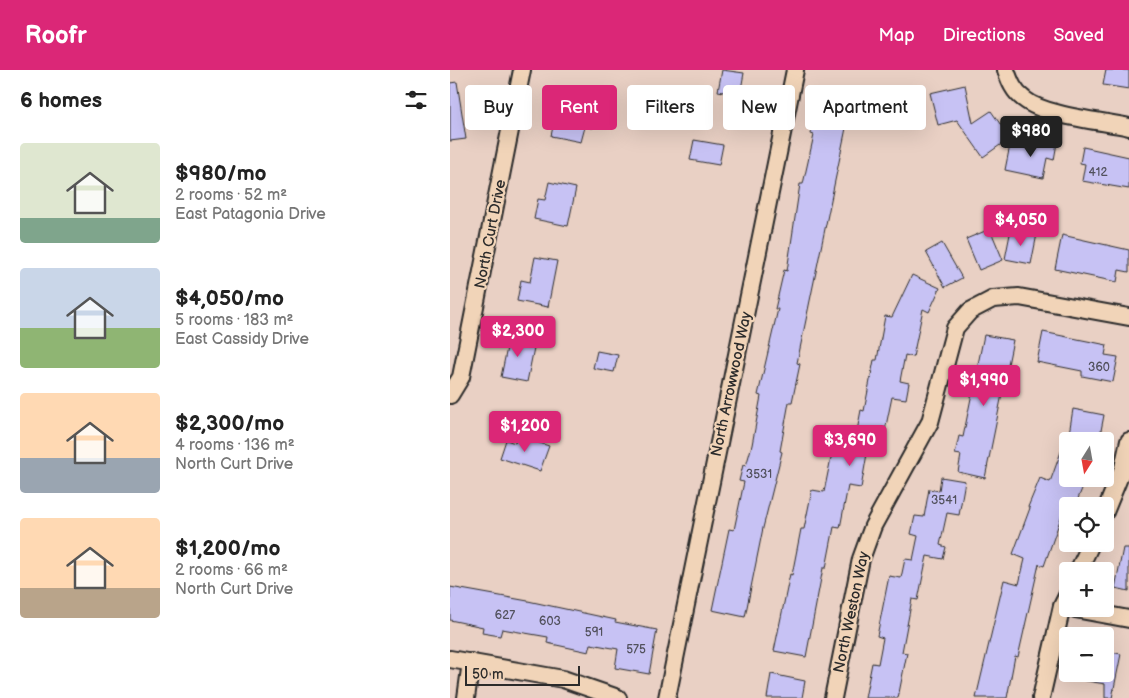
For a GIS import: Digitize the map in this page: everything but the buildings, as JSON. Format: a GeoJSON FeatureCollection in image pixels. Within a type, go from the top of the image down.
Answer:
{"type":"FeatureCollection","features":[{"type":"Feature","properties":{"kind":"street","name":"North Curt Drive"},"geometry":{"type":"LineString","coordinates":[[450,395],[461,378],[522,70]]}},
{"type":"Feature","properties":{"kind":"street","name":"North Arrowwood Way"},"geometry":{"type":"LineString","coordinates":[[667,698],[795,70]]}},
{"type":"Feature","properties":{"kind":"street"},"geometry":{"type":"LineString","coordinates":[[1006,70],[1010,84],[1023,99],[1040,109],[1129,126]]}},
{"type":"Feature","properties":{"kind":"street","name":"North Weston Way"},"geometry":{"type":"LineString","coordinates":[[833,698],[861,559],[874,526],[930,422],[955,328],[970,311],[993,298],[1019,297],[1129,318]]}},
{"type":"Feature","properties":{"kind":"street"},"geometry":{"type":"LineString","coordinates":[[1111,497],[1123,468],[1129,441]]}},
{"type":"Feature","properties":{"kind":"street"},"geometry":{"type":"LineString","coordinates":[[1114,615],[1129,619]]}},
{"type":"Feature","properties":{"kind":"street"},"geometry":{"type":"LineString","coordinates":[[1041,698],[1064,617]]}},
{"type":"Feature","properties":{"kind":"street"},"geometry":{"type":"LineString","coordinates":[[450,658],[563,679],[618,698]]}},
{"type":"Feature","properties":{"kind":"street"},"geometry":{"type":"LineString","coordinates":[[466,698],[471,662]]}}]}
